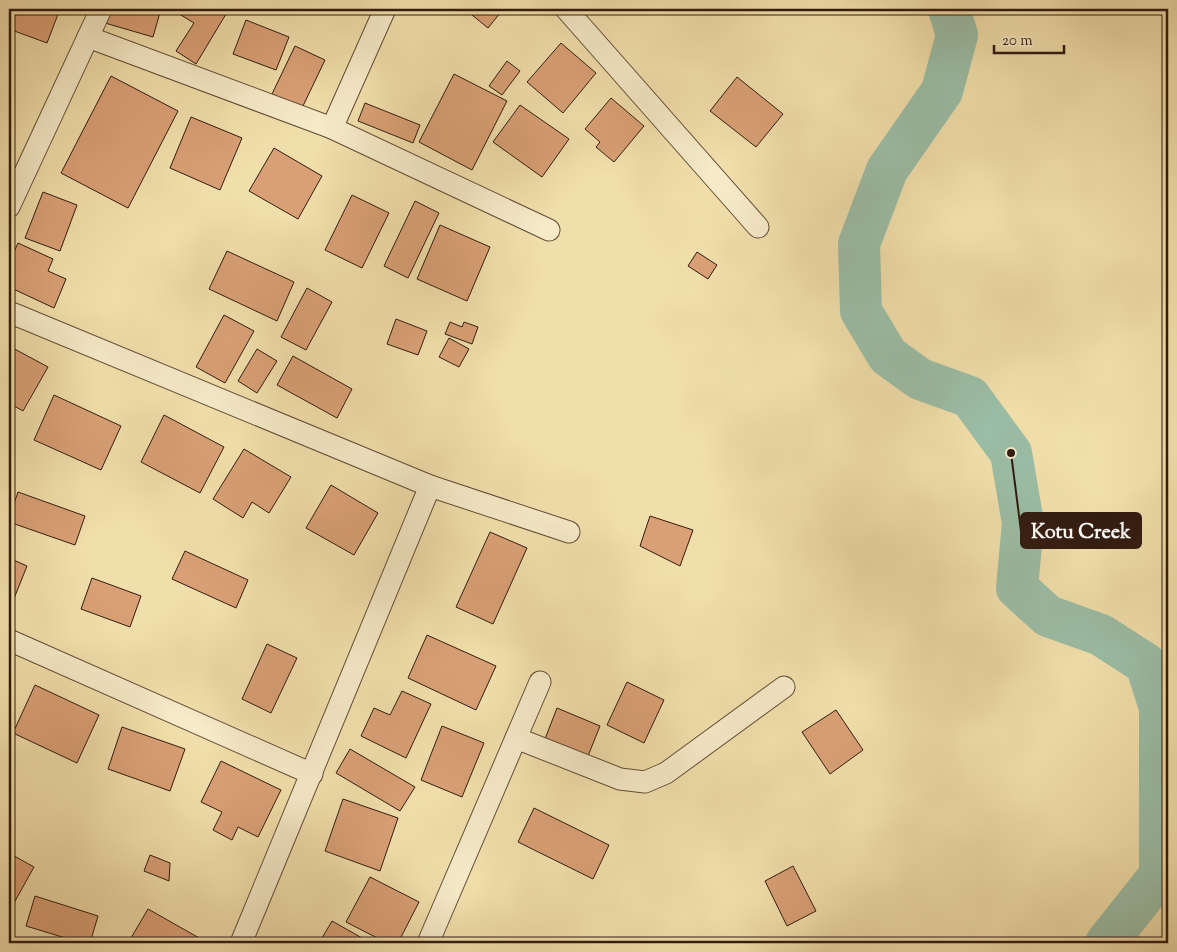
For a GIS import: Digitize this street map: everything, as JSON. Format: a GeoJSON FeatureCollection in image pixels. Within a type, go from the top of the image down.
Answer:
{"type":"FeatureCollection","features":[{"type":"Feature","properties":{"kind":"street"},"geometry":{"type":"LineString","coordinates":[[9,207],[101,9]]}},
{"type":"Feature","properties":{"kind":"street"},"geometry":{"type":"LineString","coordinates":[[332,128],[385,9]]}},
{"type":"Feature","properties":{"kind":"street"},"geometry":{"type":"LineString","coordinates":[[566,9],[758,227]]}},
{"type":"Feature","properties":{"kind":"street"},"geometry":{"type":"LineString","coordinates":[[88,37],[332,128],[549,230]]}},
{"type":"Feature","properties":{"kind":"street"},"geometry":{"type":"LineString","coordinates":[[9,312],[430,486],[569,532]]}},
{"type":"Feature","properties":{"kind":"street"},"geometry":{"type":"LineString","coordinates":[[241,943],[430,486]]}},
{"type":"Feature","properties":{"kind":"street"},"geometry":{"type":"LineString","coordinates":[[9,640],[312,774]]}},
{"type":"Feature","properties":{"kind":"street"},"geometry":{"type":"LineString","coordinates":[[428,943],[540,682]]}},
{"type":"Feature","properties":{"kind":"street"},"geometry":{"type":"LineString","coordinates":[[516,738],[620,778],[645,782],[666,773],[784,687]]}},
{"type":"Feature","properties":{"kind":"building"},"geometry":{"type":"Polygon","coordinates":[[[9,9],[60,9],[47,43],[9,29],[9,9]]]}},
{"type":"Feature","properties":{"kind":"building"},"geometry":{"type":"Polygon","coordinates":[[[109,9],[161,9],[153,37],[105,23],[109,9]]]}},
{"type":"Feature","properties":{"kind":"building"},"geometry":{"type":"Polygon","coordinates":[[[171,9],[229,9],[196,64],[176,51],[194,23],[171,9]]]}},
{"type":"Feature","properties":{"kind":"building"},"geometry":{"type":"Polygon","coordinates":[[[326,9],[336,9],[334,13],[326,9]]]}},
{"type":"Feature","properties":{"kind":"building"},"geometry":{"type":"Polygon","coordinates":[[[456,9],[470,9],[466,15],[456,9]]]}},
{"type":"Feature","properties":{"kind":"building"},"geometry":{"type":"Polygon","coordinates":[[[477,9],[497,9],[501,12],[488,28],[472,15],[477,9]]]}},
{"type":"Feature","properties":{"kind":"building"},"geometry":{"type":"Polygon","coordinates":[[[246,20],[289,37],[276,70],[233,54],[246,20]]]}},
{"type":"Feature","properties":{"kind":"building"},"geometry":{"type":"Polygon","coordinates":[[[561,43],[596,73],[563,113],[527,82],[561,43]]]}},
{"type":"Feature","properties":{"kind":"building"},"geometry":{"type":"Polygon","coordinates":[[[295,46],[325,60],[302,108],[272,94],[295,46]]]}},
{"type":"Feature","properties":{"kind":"building"},"geometry":{"type":"Polygon","coordinates":[[[507,61],[520,71],[502,95],[489,86],[507,61]]]}},
{"type":"Feature","properties":{"kind":"building"},"geometry":{"type":"Polygon","coordinates":[[[454,74],[507,101],[472,170],[419,142],[454,74]]]}},
{"type":"Feature","properties":{"kind":"building"},"geometry":{"type":"Polygon","coordinates":[[[111,76],[178,111],[128,208],[61,173],[111,76]]]}},
{"type":"Feature","properties":{"kind":"building"},"geometry":{"type":"Polygon","coordinates":[[[737,77],[783,114],[756,147],[710,111],[737,77]]]}},
{"type":"Feature","properties":{"kind":"building"},"geometry":{"type":"Polygon","coordinates":[[[611,98],[644,126],[614,162],[596,147],[600,142],[585,129],[611,98]]]}},
{"type":"Feature","properties":{"kind":"building"},"geometry":{"type":"Polygon","coordinates":[[[365,103],[420,125],[413,143],[358,121],[365,103]]]}},
{"type":"Feature","properties":{"kind":"building"},"geometry":{"type":"Polygon","coordinates":[[[520,105],[569,139],[542,177],[493,142],[520,105]]]}},
{"type":"Feature","properties":{"kind":"building"},"geometry":{"type":"Polygon","coordinates":[[[191,117],[242,138],[220,190],[170,168],[191,117]]]}},
{"type":"Feature","properties":{"kind":"building"},"geometry":{"type":"Polygon","coordinates":[[[274,148],[322,176],[298,219],[249,191],[274,148]]]}},
{"type":"Feature","properties":{"kind":"building"},"geometry":{"type":"Polygon","coordinates":[[[43,192],[77,205],[60,251],[25,238],[43,192]]]}},
{"type":"Feature","properties":{"kind":"building"},"geometry":{"type":"Polygon","coordinates":[[[352,195],[389,213],[362,268],[325,250],[352,195]]]}},
{"type":"Feature","properties":{"kind":"building"},"geometry":{"type":"Polygon","coordinates":[[[415,201],[439,213],[408,278],[384,266],[415,201]]]}},
{"type":"Feature","properties":{"kind":"building"},"geometry":{"type":"Polygon","coordinates":[[[440,225],[490,247],[467,301],[417,279],[440,225]]]}},
{"type":"Feature","properties":{"kind":"building"},"geometry":{"type":"Polygon","coordinates":[[[18,243],[53,259],[48,271],[66,279],[54,308],[9,287],[9,263],[18,243]]]}},
{"type":"Feature","properties":{"kind":"building"},"geometry":{"type":"Polygon","coordinates":[[[227,251],[294,282],[277,321],[209,289],[227,251]]]}},
{"type":"Feature","properties":{"kind":"building"},"geometry":{"type":"Polygon","coordinates":[[[697,252],[717,265],[708,279],[688,266],[697,252]]]}},
{"type":"Feature","properties":{"kind":"building"},"geometry":{"type":"Polygon","coordinates":[[[307,288],[332,302],[306,350],[281,337],[307,288]]]}},
{"type":"Feature","properties":{"kind":"building"},"geometry":{"type":"Polygon","coordinates":[[[224,315],[254,331],[225,383],[196,367],[224,315]]]}},
{"type":"Feature","properties":{"kind":"building"},"geometry":{"type":"Polygon","coordinates":[[[396,319],[427,331],[418,355],[387,344],[396,319]]]}},
{"type":"Feature","properties":{"kind":"building"},"geometry":{"type":"Polygon","coordinates":[[[450,322],[462,327],[464,322],[478,327],[472,344],[445,334],[450,322]]]}},
{"type":"Feature","properties":{"kind":"building"},"geometry":{"type":"Polygon","coordinates":[[[449,338],[469,349],[459,367],[439,357],[449,338]]]}},
{"type":"Feature","properties":{"kind":"building"},"geometry":{"type":"Polygon","coordinates":[[[9,346],[48,367],[23,411],[9,403],[9,346]]]}},
{"type":"Feature","properties":{"kind":"building"},"geometry":{"type":"Polygon","coordinates":[[[257,349],[277,361],[257,393],[238,381],[257,349]]]}},
{"type":"Feature","properties":{"kind":"building"},"geometry":{"type":"Polygon","coordinates":[[[293,356],[352,389],[337,418],[277,385],[293,356]]]}},
{"type":"Feature","properties":{"kind":"building"},"geometry":{"type":"Polygon","coordinates":[[[54,395],[121,426],[101,470],[34,440],[54,395]]]}},
{"type":"Feature","properties":{"kind":"building"},"geometry":{"type":"Polygon","coordinates":[[[164,415],[224,447],[200,493],[141,462],[164,415]]]}},
{"type":"Feature","properties":{"kind":"building"},"geometry":{"type":"Polygon","coordinates":[[[244,449],[291,477],[269,513],[252,502],[243,518],[213,499],[244,449]]]}},
{"type":"Feature","properties":{"kind":"building"},"geometry":{"type":"Polygon","coordinates":[[[331,485],[378,513],[354,555],[306,528],[331,485]]]}},
{"type":"Feature","properties":{"kind":"building"},"geometry":{"type":"Polygon","coordinates":[[[18,492],[85,516],[75,545],[9,522],[18,492]]]}},
{"type":"Feature","properties":{"kind":"building"},"geometry":{"type":"Polygon","coordinates":[[[650,516],[693,530],[680,566],[640,546],[650,516]]]}},
{"type":"Feature","properties":{"kind":"building"},"geometry":{"type":"Polygon","coordinates":[[[490,532],[527,548],[493,624],[456,607],[490,532]]]}},
{"type":"Feature","properties":{"kind":"building"},"geometry":{"type":"Polygon","coordinates":[[[185,551],[248,580],[236,608],[172,579],[185,551]]]}},
{"type":"Feature","properties":{"kind":"building"},"geometry":{"type":"Polygon","coordinates":[[[9,558],[27,566],[13,601],[9,600],[9,558]]]}},
{"type":"Feature","properties":{"kind":"building"},"geometry":{"type":"Polygon","coordinates":[[[92,578],[141,596],[130,627],[81,609],[92,578]]]}},
{"type":"Feature","properties":{"kind":"building"},"geometry":{"type":"Polygon","coordinates":[[[427,635],[496,666],[476,710],[408,678],[427,635]]]}},
{"type":"Feature","properties":{"kind":"building"},"geometry":{"type":"Polygon","coordinates":[[[267,644],[297,658],[271,713],[242,699],[267,644]]]}},
{"type":"Feature","properties":{"kind":"building"},"geometry":{"type":"Polygon","coordinates":[[[627,682],[664,700],[644,743],[607,725],[627,682]]]}},
{"type":"Feature","properties":{"kind":"building"},"geometry":{"type":"Polygon","coordinates":[[[35,685],[99,715],[77,763],[13,733],[35,685]]]}},
{"type":"Feature","properties":{"kind":"building"},"geometry":{"type":"Polygon","coordinates":[[[402,691],[431,704],[406,758],[361,736],[374,708],[390,715],[402,691]]]}},
{"type":"Feature","properties":{"kind":"building"},"geometry":{"type":"Polygon","coordinates":[[[557,708],[600,726],[588,756],[545,739],[557,708]]]}},
{"type":"Feature","properties":{"kind":"building"},"geometry":{"type":"Polygon","coordinates":[[[836,710],[863,750],[830,774],[802,732],[836,710]]]}},
{"type":"Feature","properties":{"kind":"building"},"geometry":{"type":"Polygon","coordinates":[[[442,726],[484,743],[462,797],[421,780],[442,726]]]}},
{"type":"Feature","properties":{"kind":"building"},"geometry":{"type":"Polygon","coordinates":[[[122,727],[185,749],[170,791],[108,769],[122,727]]]}},
{"type":"Feature","properties":{"kind":"building"},"geometry":{"type":"Polygon","coordinates":[[[350,749],[415,787],[400,811],[336,773],[350,749]]]}},
{"type":"Feature","properties":{"kind":"building"},"geometry":{"type":"Polygon","coordinates":[[[221,761],[281,790],[258,837],[238,827],[232,840],[213,830],[222,812],[201,802],[221,761]]]}},
{"type":"Feature","properties":{"kind":"building"},"geometry":{"type":"Polygon","coordinates":[[[343,799],[398,818],[380,871],[325,851],[343,799]]]}},
{"type":"Feature","properties":{"kind":"building"},"geometry":{"type":"Polygon","coordinates":[[[534,808],[609,845],[593,879],[518,842],[534,808]]]}},
{"type":"Feature","properties":{"kind":"building"},"geometry":{"type":"Polygon","coordinates":[[[9,853],[34,867],[9,912],[9,853]]]}},
{"type":"Feature","properties":{"kind":"building"},"geometry":{"type":"Polygon","coordinates":[[[150,855],[170,863],[169,881],[144,871],[150,855]]]}},
{"type":"Feature","properties":{"kind":"building"},"geometry":{"type":"Polygon","coordinates":[[[793,866],[816,911],[787,926],[765,881],[793,866]]]}},
{"type":"Feature","properties":{"kind":"building"},"geometry":{"type":"Polygon","coordinates":[[[370,877],[419,902],[398,943],[387,943],[346,922],[370,877]]]}},
{"type":"Feature","properties":{"kind":"building"},"geometry":{"type":"Polygon","coordinates":[[[35,896],[98,916],[90,943],[82,943],[26,926],[35,896]]]}},
{"type":"Feature","properties":{"kind":"building"},"geometry":{"type":"Polygon","coordinates":[[[148,909],[208,943],[128,943],[148,909]]]}},
{"type":"Feature","properties":{"kind":"building"},"geometry":{"type":"Polygon","coordinates":[[[332,921],[371,943],[319,943],[332,921]]]}},
{"type":"Feature","properties":{"kind":"waterway"},"geometry":{"type":"LineString","coordinates":[[949,9],[957,35],[942,91],[887,170],[859,244],[861,311],[888,356],[920,379],[970,397],[1011,453],[1023,523],[1017,588],[1048,616],[1101,635],[1146,664],[1160,708],[1160,875],[1106,943]]}},
{"type":"Feature","properties":{"kind":"place","name":"Kotu Creek"},"geometry":{"type":"Point","coordinates":[1011,453]}}]}
